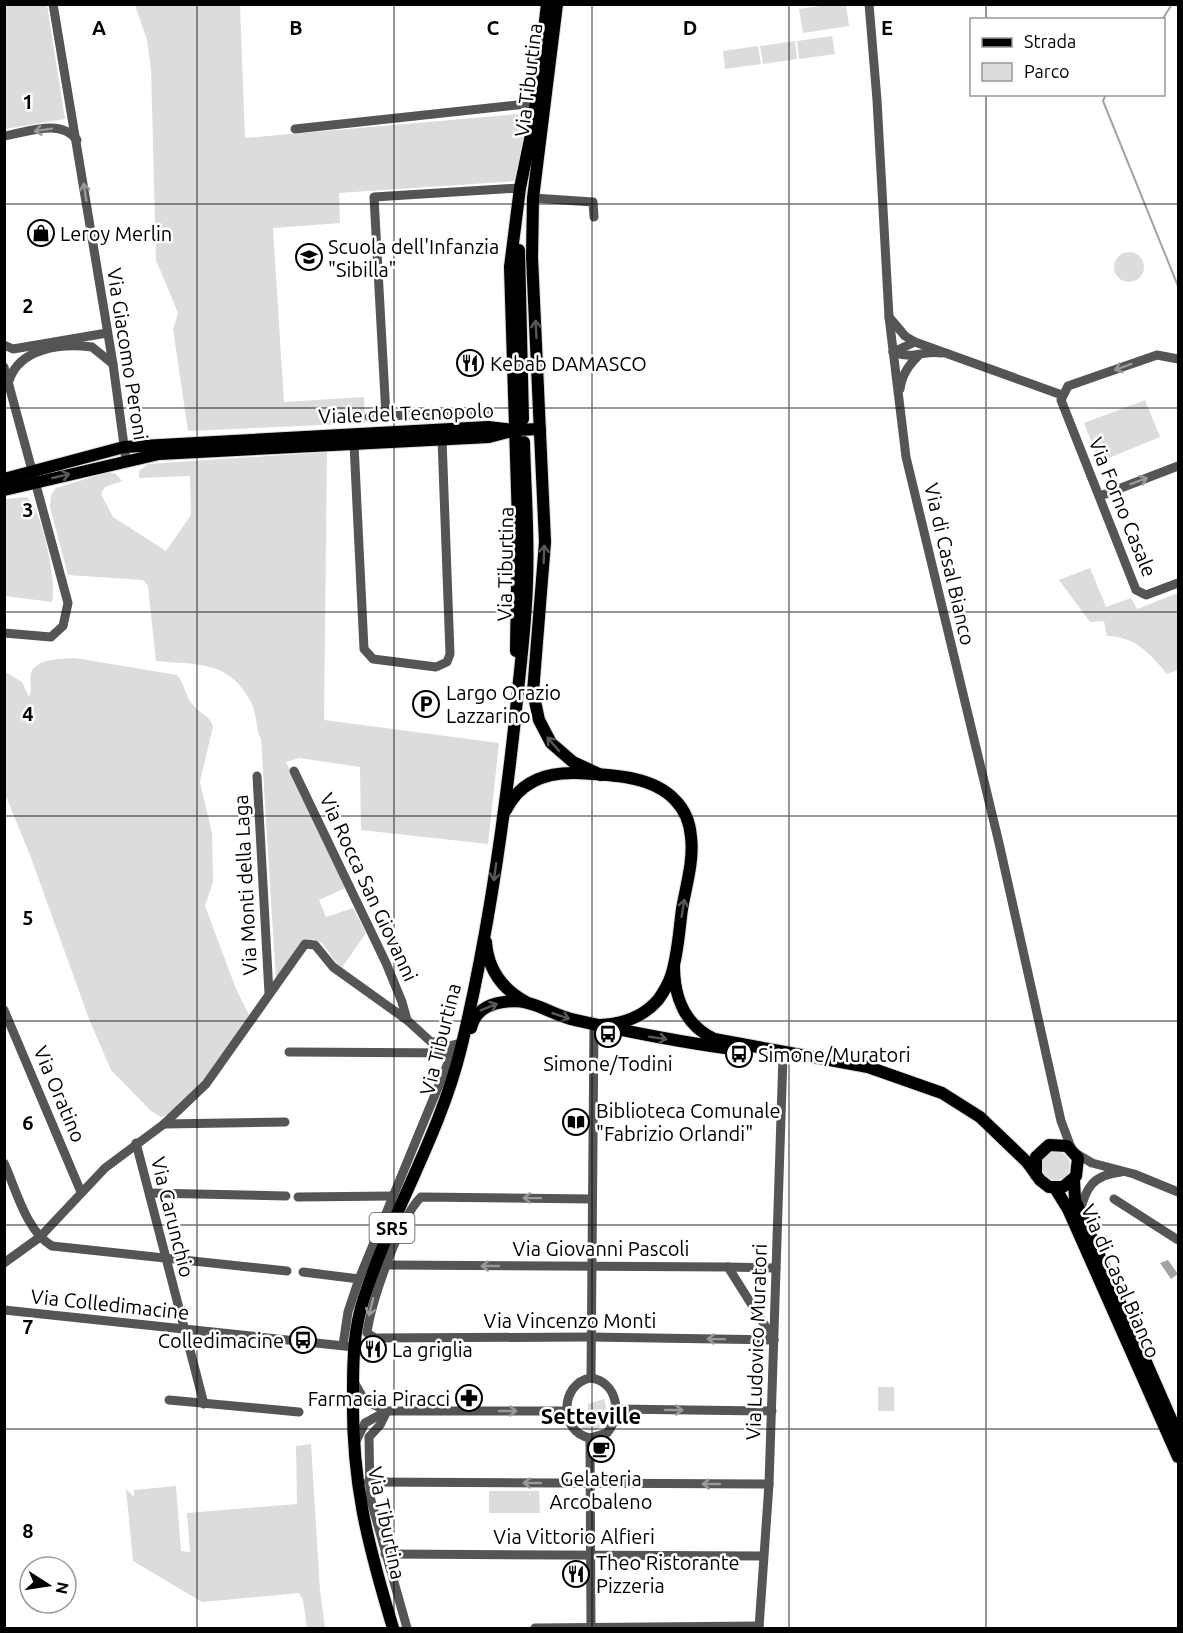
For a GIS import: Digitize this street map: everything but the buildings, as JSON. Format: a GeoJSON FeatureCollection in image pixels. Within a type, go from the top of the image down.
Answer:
{"type":"FeatureCollection","features":[{"type":"Feature","properties":{"kind":"main road","name":"Via Tiburtina"},"geometry":{"type":"LineString","coordinates":[[523,419],[518,261],[547,4]]}},
{"type":"Feature","properties":{"kind":"main road","name":"Via Tiburtina"},"geometry":{"type":"LineString","coordinates":[[557,4],[533,198],[532,257],[545,542],[532,692],[534,705],[544,732],[551,743],[573,762],[601,775]]}},
{"type":"Feature","properties":{"kind":"main road"},"geometry":{"type":"LineString","coordinates":[[518,682],[515,636],[518,551],[510,262],[520,188],[534,120]]}},
{"type":"Feature","properties":{"kind":"main road"},"geometry":{"type":"LineString","coordinates":[[513,400],[505,417],[489,432],[507,442],[516,455]]}},
{"type":"Feature","properties":{"kind":"main road","name":"Viale del Tecnopolo"},"geometry":{"type":"LineString","coordinates":[[4,490],[33,477],[124,447],[540,429]]}},
{"type":"Feature","properties":{"kind":"main road","name":"Viale del Tecnopolo"},"geometry":{"type":"LineString","coordinates":[[4,480],[33,477],[159,454],[354,444],[442,434]]}},
{"type":"Feature","properties":{"kind":"main road","name":"Via Tiburtina"},"geometry":{"type":"LineString","coordinates":[[393,1629],[361,1514],[353,1448],[353,1378],[349,1346],[366,1291],[441,1114],[487,924],[518,682],[527,570],[524,442]]}},
{"type":"Feature","properties":{"kind":"main road"},"geometry":{"type":"LineString","coordinates":[[502,819],[512,799],[537,778],[558,773],[601,775],[639,781],[666,792],[680,806],[690,826],[691,851],[674,966],[665,990],[649,1009],[628,1020],[598,1024]]}},
{"type":"Feature","properties":{"kind":"main road"},"geometry":{"type":"LineString","coordinates":[[487,924],[487,954],[496,976],[511,992],[530,1004]]}},
{"type":"Feature","properties":{"kind":"main road"},"geometry":{"type":"LineString","coordinates":[[674,966],[680,1005],[692,1023],[703,1033],[720,1041],[784,1050],[877,1069],[932,1089],[971,1110],[1012,1148],[1044,1184],[1055,1188],[1063,1187],[1076,1176],[1074,1152],[1061,1144],[1029,1155],[1012,1148]]}},
{"type":"Feature","properties":{"kind":"main road"},"geometry":{"type":"LineString","coordinates":[[441,1114],[456,1082],[476,1015],[493,1004],[512,1001],[530,1004],[567,1018],[598,1024],[630,1034],[783,1056],[798,1054]]}},
{"type":"Feature","properties":{"kind":"main road"},"geometry":{"type":"LineString","coordinates":[[1036,1175],[1035,1163],[1044,1149]]}},
{"type":"Feature","properties":{"kind":"main road","name":"Via di Casal Bianco"},"geometry":{"type":"LineString","coordinates":[[1076,1176],[1074,1194],[1080,1212],[1179,1435]]}},
{"type":"Feature","properties":{"kind":"main road","name":"Via di Casal Bianco"},"geometry":{"type":"LineString","coordinates":[[1055,1188],[1066,1204],[1179,1457]]}},
{"type":"Feature","properties":{"kind":"street","name":"Via Giacomo Peroni"},"geometry":{"type":"LineString","coordinates":[[53,4],[113,364],[126,460]]}},
{"type":"Feature","properties":{"kind":"street","name":"Via di Casal Bianco"},"geometry":{"type":"LineString","coordinates":[[868,4],[877,100],[889,317],[906,457],[928,557],[999,843],[1062,1121],[1074,1152]]}},
{"type":"Feature","properties":{"kind":"street"},"geometry":{"type":"LineString","coordinates":[[295,129],[536,103]]}},
{"type":"Feature","properties":{"kind":"street"},"geometry":{"type":"LineString","coordinates":[[4,136],[59,128],[70,132],[77,140]]}},
{"type":"Feature","properties":{"kind":"street"},"geometry":{"type":"LineString","coordinates":[[386,416],[374,197],[520,188]]}},
{"type":"Feature","properties":{"kind":"street"},"geometry":{"type":"LineString","coordinates":[[533,198],[593,202],[594,217]]}},
{"type":"Feature","properties":{"kind":"street"},"geometry":{"type":"LineString","coordinates":[[889,317],[905,336],[915,342],[1062,394],[1068,387],[1157,355],[1179,359]]}},
{"type":"Feature","properties":{"kind":"street"},"geometry":{"type":"LineString","coordinates":[[4,345],[14,350],[107,333]]}},
{"type":"Feature","properties":{"kind":"street"},"geometry":{"type":"LineString","coordinates":[[893,352],[915,342]]}},
{"type":"Feature","properties":{"kind":"street"},"geometry":{"type":"LineString","coordinates":[[9,381],[12,370],[31,352],[92,346],[113,364]]}},
{"type":"Feature","properties":{"kind":"street"},"geometry":{"type":"LineString","coordinates":[[893,352],[918,356],[932,352],[950,354]]}},
{"type":"Feature","properties":{"kind":"street"},"geometry":{"type":"LineString","coordinates":[[898,403],[902,378],[910,363],[918,356]]}},
{"type":"Feature","properties":{"kind":"street"},"geometry":{"type":"LineString","coordinates":[[4,367],[67,598],[67,614],[60,631],[51,637],[4,633]]}},
{"type":"Feature","properties":{"kind":"street","name":"Via Forno Casale"},"geometry":{"type":"LineString","coordinates":[[1062,394],[1062,406],[1137,592],[1147,595],[1179,583]]}},
{"type":"Feature","properties":{"kind":"street"},"geometry":{"type":"LineString","coordinates":[[369,417],[486,411]]}},
{"type":"Feature","properties":{"kind":"street"},"geometry":{"type":"LineString","coordinates":[[354,444],[364,649],[373,659],[436,667],[447,662],[450,654],[441,413]]}},
{"type":"Feature","properties":{"kind":"street"},"geometry":{"type":"LineString","coordinates":[[1100,496],[1179,466]]}},
{"type":"Feature","properties":{"kind":"street","name":"Via Rocca San Giovanni"},"geometry":{"type":"LineString","coordinates":[[294,771],[386,963],[407,1020]]}},
{"type":"Feature","properties":{"kind":"street","name":"Via Monti della Laga"},"geometry":{"type":"LineString","coordinates":[[257,776],[269,993]]}},
{"type":"Feature","properties":{"kind":"street"},"geometry":{"type":"LineString","coordinates":[[6,1259],[40,1237],[105,1168],[164,1124],[212,1076],[302,947],[310,943],[317,946],[336,970],[407,1020],[434,1044],[459,1047]]}},
{"type":"Feature","properties":{"kind":"street","name":"Via Oratino"},"geometry":{"type":"LineString","coordinates":[[4,1010],[81,1192]]}},
{"type":"Feature","properties":{"kind":"street"},"geometry":{"type":"LineString","coordinates":[[591,1378],[590,1199],[598,1024]]}},
{"type":"Feature","properties":{"kind":"street"},"geometry":{"type":"LineString","coordinates":[[289,1052],[459,1047]]}},
{"type":"Feature","properties":{"kind":"street"},"geometry":{"type":"LineString","coordinates":[[349,1346],[348,1312],[359,1279],[392,1196],[459,1047]]}},
{"type":"Feature","properties":{"kind":"street","name":"Via Ludovico Muratori"},"geometry":{"type":"LineString","coordinates":[[759,1627],[770,1484],[783,1056]]}},
{"type":"Feature","properties":{"kind":"street"},"geometry":{"type":"LineString","coordinates":[[1044,1149],[1058,1134],[1062,1121]]}},
{"type":"Feature","properties":{"kind":"street"},"geometry":{"type":"LineString","coordinates":[[164,1124],[285,1122]]}},
{"type":"Feature","properties":{"kind":"street","name":"Via Carunchio"},"geometry":{"type":"LineString","coordinates":[[136,1143],[204,1404]]}},
{"type":"Feature","properties":{"kind":"street"},"geometry":{"type":"LineString","coordinates":[[1074,1152],[1092,1163],[1134,1174],[1179,1192]]}},
{"type":"Feature","properties":{"kind":"street"},"geometry":{"type":"LineString","coordinates":[[4,1163],[40,1237],[56,1247],[287,1271]]}},
{"type":"Feature","properties":{"kind":"street"},"geometry":{"type":"LineString","coordinates":[[1076,1176],[1086,1168],[1109,1167]]}},
{"type":"Feature","properties":{"kind":"street"},"geometry":{"type":"LineString","coordinates":[[1080,1212],[1085,1192],[1095,1179],[1119,1172],[1134,1174]]}},
{"type":"Feature","properties":{"kind":"street"},"geometry":{"type":"LineString","coordinates":[[150,1194],[286,1196]]}},
{"type":"Feature","properties":{"kind":"street"},"geometry":{"type":"LineString","coordinates":[[298,1197],[392,1196]]}},
{"type":"Feature","properties":{"kind":"street"},"geometry":{"type":"LineString","coordinates":[[387,1265],[410,1212],[421,1197],[590,1199]]}},
{"type":"Feature","properties":{"kind":"street"},"geometry":{"type":"LineString","coordinates":[[1114,1199],[1179,1240]]}},
{"type":"Feature","properties":{"kind":"street","name":"Via Giovanni Pascoli"},"geometry":{"type":"LineString","coordinates":[[387,1265],[776,1268]]}},
{"type":"Feature","properties":{"kind":"street","name":"Via Vincenzo Monti"},"geometry":{"type":"LineString","coordinates":[[387,1265],[374,1297],[367,1333],[375,1338],[590,1337],[774,1340]]}},
{"type":"Feature","properties":{"kind":"street"},"geometry":{"type":"LineString","coordinates":[[728,1267],[774,1340]]}},
{"type":"Feature","properties":{"kind":"street"},"geometry":{"type":"LineString","coordinates":[[303,1272],[359,1279]]}},
{"type":"Feature","properties":{"kind":"street","name":"Via Colledimacine"},"geometry":{"type":"LineString","coordinates":[[4,1310],[184,1331],[349,1346]]}},
{"type":"Feature","properties":{"kind":"street"},"geometry":{"type":"LineString","coordinates":[[353,1378],[359,1393],[370,1404],[384,1412]]}},
{"type":"Feature","properties":{"kind":"street"},"geometry":{"type":"LineString","coordinates":[[591,1378],[610,1387],[616,1409],[614,1422],[607,1433],[590,1438],[574,1431],[568,1422],[567,1410],[573,1388],[581,1380],[591,1378]]}},
{"type":"Feature","properties":{"kind":"street"},"geometry":{"type":"LineString","coordinates":[[169,1400],[299,1412]]}},
{"type":"Feature","properties":{"kind":"street"},"geometry":{"type":"LineString","coordinates":[[352,1410],[370,1404]]}},
{"type":"Feature","properties":{"kind":"street"},"geometry":{"type":"LineString","coordinates":[[616,1409],[772,1411]]}},
{"type":"Feature","properties":{"kind":"street"},"geometry":{"type":"LineString","coordinates":[[352,1410],[367,1414],[567,1410]]}},
{"type":"Feature","properties":{"kind":"street"},"geometry":{"type":"LineString","coordinates":[[353,1448],[363,1424],[384,1412]]}},
{"type":"Feature","properties":{"kind":"street"},"geometry":{"type":"LineString","coordinates":[[384,1412],[380,1425],[369,1435],[368,1482],[385,1554],[407,1629]]}},
{"type":"Feature","properties":{"kind":"street"},"geometry":{"type":"LineString","coordinates":[[590,1438],[591,1628]]}},
{"type":"Feature","properties":{"kind":"street"},"geometry":{"type":"LineString","coordinates":[[368,1482],[770,1484]]}},
{"type":"Feature","properties":{"kind":"street","name":"Via Vittorio Alfieri"},"geometry":{"type":"LineString","coordinates":[[385,1554],[591,1553],[763,1556]]}},
{"type":"Feature","properties":{"kind":"street"},"geometry":{"type":"LineString","coordinates":[[535,1629],[759,1627]]}},
{"type":"Feature","properties":{"kind":"green space"},"geometry":{"type":"Polygon","coordinates":[[[5,4],[47,5],[65,119],[5,129],[5,4]]]}},
{"type":"Feature","properties":{"kind":"green space"},"geometry":{"type":"Polygon","coordinates":[[[135,5],[240,5],[245,138],[529,113],[517,181],[339,193],[340,223],[273,228],[284,402],[364,397],[365,423],[188,431],[173,329],[178,313],[156,260],[151,69],[147,40],[135,5]]]}},
{"type":"Feature","properties":{"kind":"green space"},"geometry":{"type":"Polygon","coordinates":[[[846,5],[849,26],[803,33],[799,9],[846,5]]]}},
{"type":"Feature","properties":{"kind":"green space"},"geometry":{"type":"Polygon","coordinates":[[[832,36],[835,54],[799,59],[797,41],[832,36]]]}},
{"type":"Feature","properties":{"kind":"green space"},"geometry":{"type":"Polygon","coordinates":[[[795,41],[797,59],[763,64],[760,46],[795,41]]]}},
{"type":"Feature","properties":{"kind":"green space"},"geometry":{"type":"Polygon","coordinates":[[[758,46],[761,64],[725,69],[723,51],[758,46]]]}},
{"type":"Feature","properties":{"kind":"green space"},"geometry":{"type":"Polygon","coordinates":[[[1129,252],[1140,256],[1144,267],[1140,278],[1129,282],[1118,278],[1114,267],[1118,256],[1129,252]]]}},
{"type":"Feature","properties":{"kind":"green space"},"geometry":{"type":"Polygon","coordinates":[[[1145,400],[1160,437],[1099,462],[1084,423],[1145,400]]]}},
{"type":"Feature","properties":{"kind":"green space"},"geometry":{"type":"Polygon","coordinates":[[[327,452],[324,720],[499,743],[488,844],[361,830],[360,767],[299,758],[286,762],[345,888],[319,900],[326,917],[353,908],[366,933],[341,969],[322,943],[313,939],[276,980],[261,739],[252,704],[234,679],[212,667],[156,661],[148,586],[143,580],[68,575],[50,507],[51,495],[56,488],[109,472],[116,474],[122,481],[105,487],[101,494],[113,517],[166,551],[191,515],[190,476],[139,478],[139,471],[148,464],[327,452]]]}},
{"type":"Feature","properties":{"kind":"green space"},"geometry":{"type":"Polygon","coordinates":[[[27,497],[38,516],[47,547],[52,579],[52,602],[5,596],[5,499],[27,497]]]}},
{"type":"Feature","properties":{"kind":"green space"},"geometry":{"type":"Polygon","coordinates":[[[1090,568],[1106,607],[1131,598],[1137,609],[1178,593],[1178,670],[1167,674],[1148,653],[1134,643],[1126,639],[1107,636],[1104,621],[1090,622],[1059,580],[1090,568]]]}},
{"type":"Feature","properties":{"kind":"green space"},"geometry":{"type":"Polygon","coordinates":[[[75,658],[177,675],[190,702],[209,719],[213,726],[200,782],[212,833],[213,882],[205,906],[236,989],[251,1019],[200,1089],[187,1102],[161,1117],[151,1111],[111,1070],[89,1019],[30,855],[5,794],[4,671],[22,682],[29,697],[31,673],[38,664],[50,660],[75,658]]]}},
{"type":"Feature","properties":{"kind":"green space"},"geometry":{"type":"Polygon","coordinates":[[[1056,1152],[1066,1156],[1070,1166],[1066,1176],[1056,1180],[1046,1176],[1042,1166],[1046,1156],[1056,1152]]]}},
{"type":"Feature","properties":{"kind":"green space"},"geometry":{"type":"Polygon","coordinates":[[[878,1387],[894,1387],[894,1411],[878,1411],[878,1387]]]}},
{"type":"Feature","properties":{"kind":"green space"},"geometry":{"type":"Polygon","coordinates":[[[604,1399],[606,1418],[604,1422],[593,1431],[583,1429],[576,1421],[588,1416],[588,1404],[604,1399]]]}},
{"type":"Feature","properties":{"kind":"green space"},"geometry":{"type":"Polygon","coordinates":[[[311,1444],[320,1590],[325,1628],[307,1628],[303,1600],[299,1593],[202,1602],[133,1561],[126,1489],[134,1497],[134,1490],[176,1486],[181,1551],[190,1552],[187,1513],[297,1504],[296,1446],[311,1444]]]}},
{"type":"Feature","properties":{"kind":"green space"},"geometry":{"type":"Polygon","coordinates":[[[489,1491],[539,1491],[540,1513],[489,1513],[489,1491]]]}},
{"type":"Feature","properties":{"kind":"shaded area"},"geometry":{"type":"Polygon","coordinates":[[[1168,1260],[1178,1274],[1171,1279],[1160,1263],[1168,1260]]]}},
{"type":"Feature","properties":{"kind":"waterway"},"geometry":{"type":"LineString","coordinates":[[1163,18],[1172,4]]}},
{"type":"Feature","properties":{"kind":"waterway"},"geometry":{"type":"LineString","coordinates":[[1105,96],[1103,101],[1178,286]]}},
{"type":"Feature","properties":{"kind":"place","name":"Leroy Merlin"},"geometry":{"type":"Point","coordinates":[41,233]}},
{"type":"Feature","properties":{"kind":"place","name":"Scuola dell'Infanzia \"Sibilla\""},"geometry":{"type":"Point","coordinates":[309,257]}},
{"type":"Feature","properties":{"kind":"place","name":"Kebab DAMASCO"},"geometry":{"type":"Point","coordinates":[470,363]}},
{"type":"Feature","properties":{"kind":"place","name":"Largo Orazio Lazzarino"},"geometry":{"type":"Point","coordinates":[426,704]}},
{"type":"Feature","properties":{"kind":"place","name":"Simone/Todini"},"geometry":{"type":"Point","coordinates":[608,1034]}},
{"type":"Feature","properties":{"kind":"place","name":"Simone/Muratori"},"geometry":{"type":"Point","coordinates":[739,1054]}},
{"type":"Feature","properties":{"kind":"place","name":"Biblioteca Comunale \"Fabrizio Orlandi\""},"geometry":{"type":"Point","coordinates":[576,1122]}},
{"type":"Feature","properties":{"kind":"place","name":"Colledimacine"},"geometry":{"type":"Point","coordinates":[303,1340]}},
{"type":"Feature","properties":{"kind":"place","name":"La griglia"},"geometry":{"type":"Point","coordinates":[373,1349]}},
{"type":"Feature","properties":{"kind":"place","name":"Farmacia Piracci"},"geometry":{"type":"Point","coordinates":[469,1398]}},
{"type":"Feature","properties":{"kind":"place","name":"Gelateria Arcobaleno"},"geometry":{"type":"Point","coordinates":[601,1449]}},
{"type":"Feature","properties":{"kind":"place","name":"Theo Ristorante Pizzeria"},"geometry":{"type":"Point","coordinates":[576,1574]}},
{"type":"Feature","properties":{"kind":"district","name":"Setteville"},"geometry":{"type":"Point","coordinates":[591,1415]}}]}
